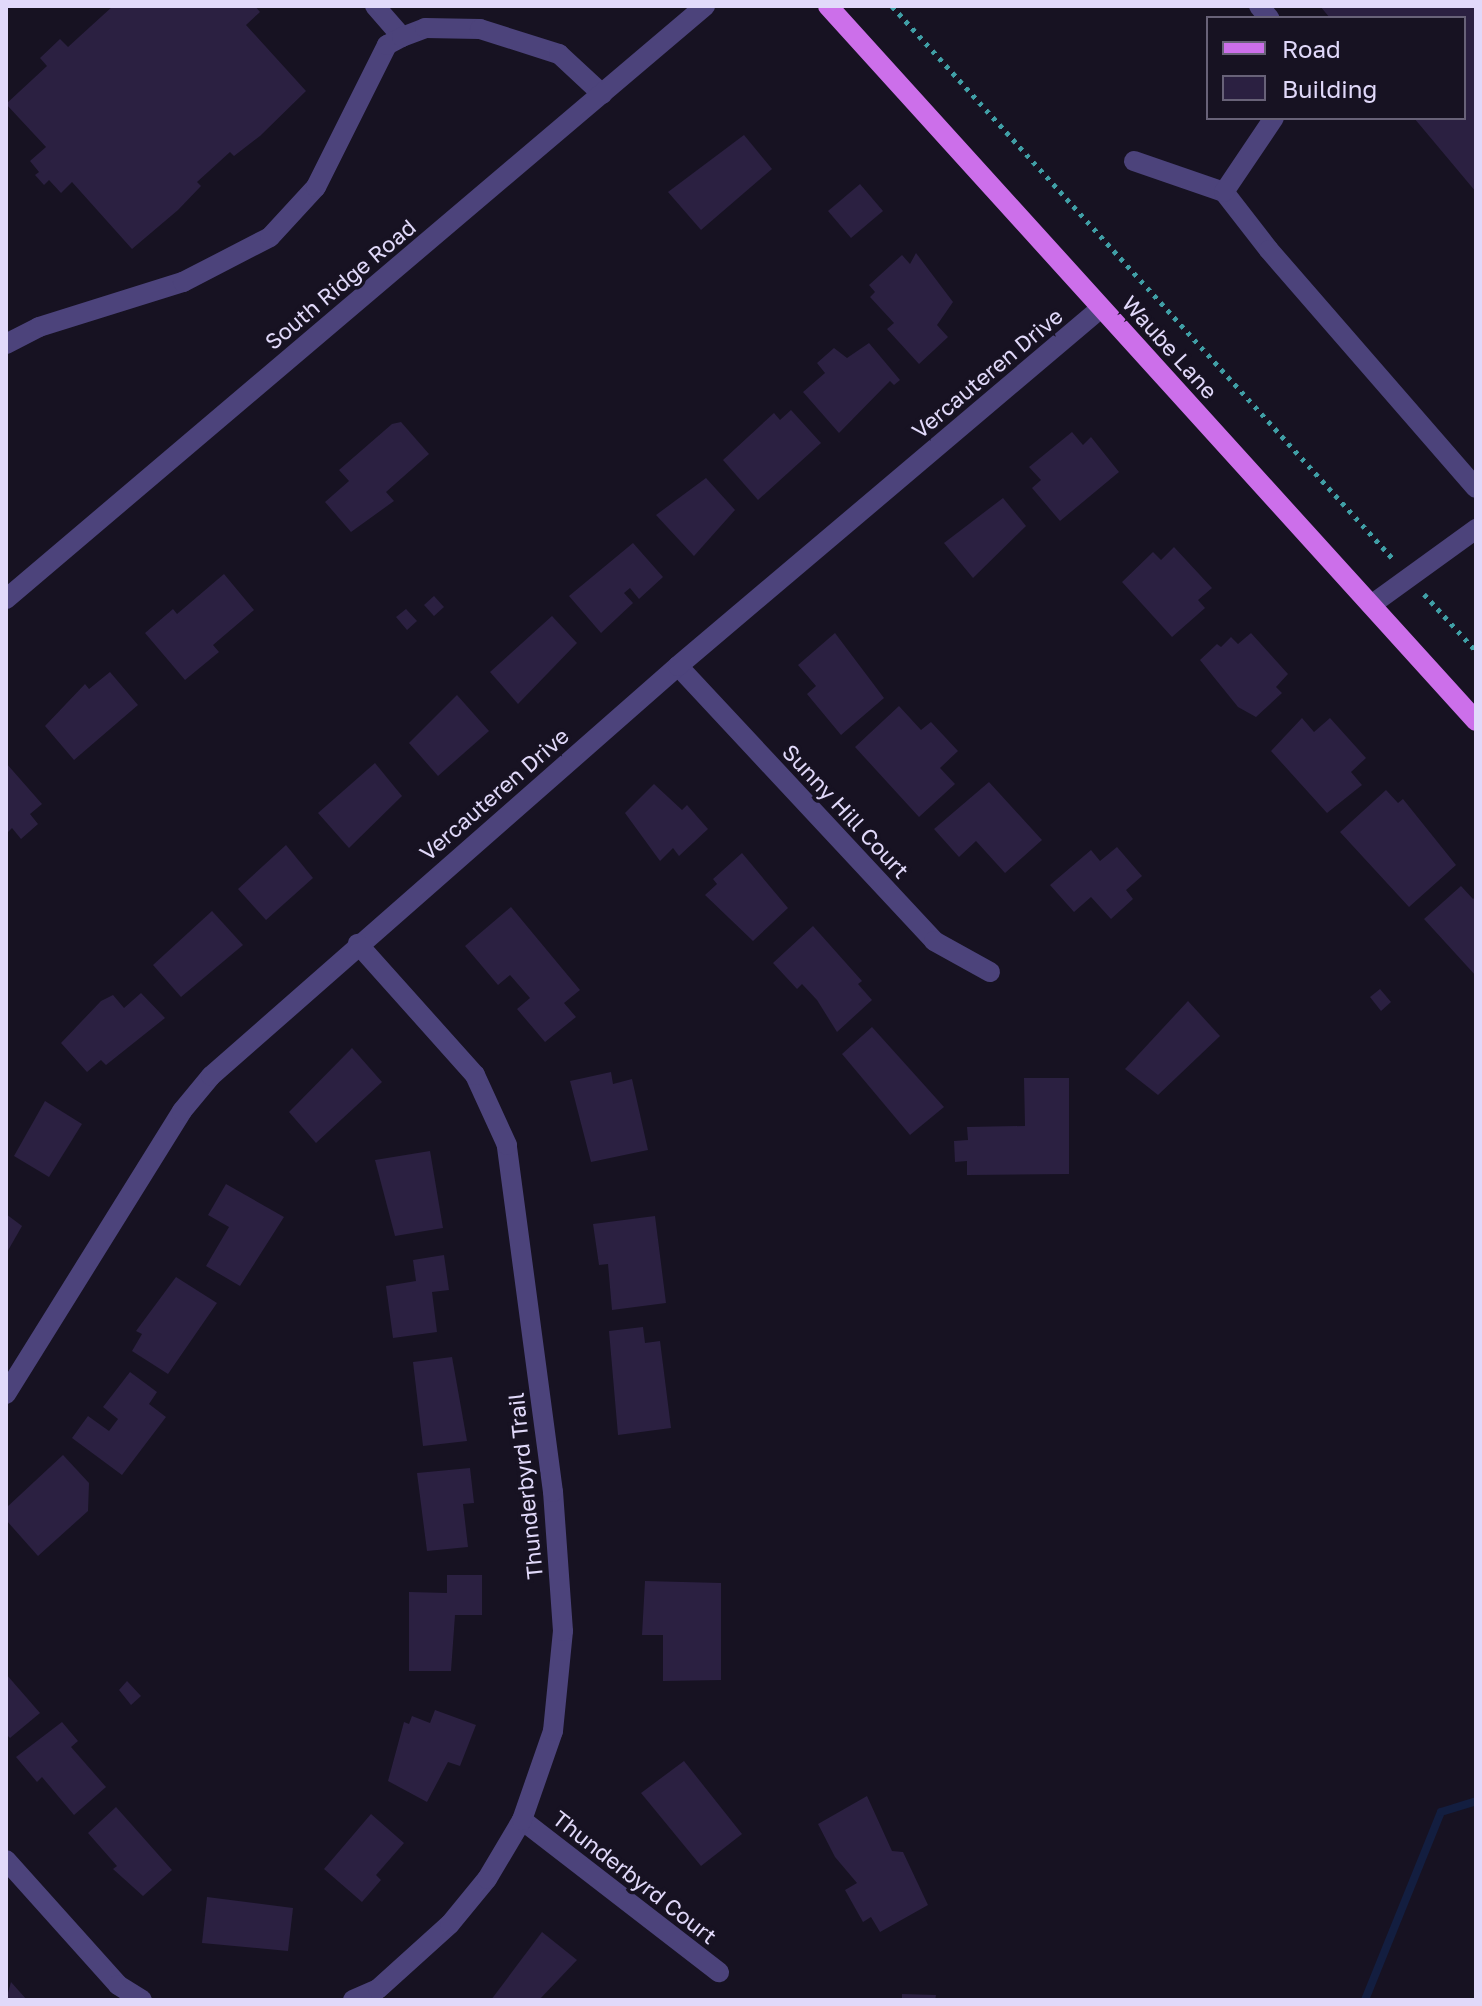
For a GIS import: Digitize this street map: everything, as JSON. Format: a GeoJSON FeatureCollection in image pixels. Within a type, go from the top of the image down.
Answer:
{"type":"FeatureCollection","features":[{"type":"Feature","properties":{"kind":"main road","name":"Waube Lane"},"geometry":{"type":"LineString","coordinates":[[828,6],[1476,721]]}},
{"type":"Feature","properties":{"kind":"street"},"geometry":{"type":"LineString","coordinates":[[375,6],[402,37]]}},
{"type":"Feature","properties":{"kind":"street","name":"South Ridge Road"},"geometry":{"type":"LineString","coordinates":[[6,599],[705,6]]}},
{"type":"Feature","properties":{"kind":"street"},"geometry":{"type":"LineString","coordinates":[[6,344],[39,327],[183,282],[270,237],[316,187],[387,45],[402,37],[425,28],[480,29],[559,54],[602,94]]}},
{"type":"Feature","properties":{"kind":"street"},"geometry":{"type":"LineString","coordinates":[[1224,192],[1273,120]]}},
{"type":"Feature","properties":{"kind":"street"},"geometry":{"type":"LineString","coordinates":[[1134,161],[1224,192],[1269,250],[1476,488]]}},
{"type":"Feature","properties":{"kind":"street","name":"Vercauteren Drive"},"geometry":{"type":"LineString","coordinates":[[6,1394],[182,1111],[211,1076],[678,666],[1101,308]]}},
{"type":"Feature","properties":{"kind":"street"},"geometry":{"type":"LineString","coordinates":[[1371,605],[1476,529]]}},
{"type":"Feature","properties":{"kind":"street","name":"Sunny Hill Court"},"geometry":{"type":"LineString","coordinates":[[678,666],[934,941],[990,972]]}},
{"type":"Feature","properties":{"kind":"street","name":"Thunderbyrd Trail"},"geometry":{"type":"LineString","coordinates":[[353,2000],[378,1989],[450,1924],[487,1879],[522,1820],[553,1731],[563,1631],[553,1492],[507,1145],[475,1075],[358,944]]}},
{"type":"Feature","properties":{"kind":"street","name":"Thunderbyrd Court"},"geometry":{"type":"LineString","coordinates":[[522,1820],[719,1972]]}},
{"type":"Feature","properties":{"kind":"street"},"geometry":{"type":"LineString","coordinates":[[6,1860],[118,1985],[142,2000]]}},
{"type":"Feature","properties":{"kind":"path"},"geometry":{"type":"LineString","coordinates":[[892,6],[1476,651]]}},
{"type":"Feature","properties":{"kind":"building"},"geometry":{"type":"Polygon","coordinates":[[[113,6],[255,6],[260,12],[246,25],[306,91],[260,136],[234,156],[230,152],[197,182],[201,186],[178,210],[132,249],[72,182],[61,193],[49,180],[44,185],[35,175],[39,172],[30,161],[46,147],[6,104],[47,66],[40,58],[60,39],[68,47],[113,6]]]}},
{"type":"Feature","properties":{"kind":"building"},"geometry":{"type":"Polygon","coordinates":[[[1320,6],[1476,6],[1476,192],[1416,120],[1466,120],[1466,16],[1328,16],[1320,6]]]}},
{"type":"Feature","properties":{"kind":"building"},"geometry":{"type":"Polygon","coordinates":[[[744,135],[772,169],[701,230],[668,192],[744,135]]]}},
{"type":"Feature","properties":{"kind":"building"},"geometry":{"type":"Polygon","coordinates":[[[860,184],[883,211],[851,238],[828,211],[860,184]]]}},
{"type":"Feature","properties":{"kind":"building"},"geometry":{"type":"Polygon","coordinates":[[[916,253],[953,302],[937,325],[948,337],[919,364],[887,329],[894,323],[870,297],[875,292],[869,285],[902,255],[910,264],[916,253]]]}},
{"type":"Feature","properties":{"kind":"building"},"geometry":{"type":"Polygon","coordinates":[[[869,343],[900,380],[894,385],[890,381],[839,433],[803,392],[825,373],[817,363],[834,348],[847,358],[869,343]]]}},
{"type":"Feature","properties":{"kind":"building"},"geometry":{"type":"Polygon","coordinates":[[[791,410],[821,443],[758,500],[723,460],[774,413],[780,420],[791,410]]]}},
{"type":"Feature","properties":{"kind":"building"},"geometry":{"type":"Polygon","coordinates":[[[401,422],[429,454],[386,492],[394,501],[351,532],[325,502],[349,481],[339,470],[392,424],[401,422]]]}},
{"type":"Feature","properties":{"kind":"building"},"geometry":{"type":"Polygon","coordinates":[[[1072,432],[1083,445],[1091,437],[1119,472],[1060,521],[1032,488],[1041,480],[1029,467],[1072,432]]]}},
{"type":"Feature","properties":{"kind":"building"},"geometry":{"type":"Polygon","coordinates":[[[706,478],[735,510],[694,556],[656,515],[706,478]]]}},
{"type":"Feature","properties":{"kind":"building"},"geometry":{"type":"Polygon","coordinates":[[[1003,498],[1026,526],[973,578],[944,543],[1003,498]]]}},
{"type":"Feature","properties":{"kind":"building"},"geometry":{"type":"Polygon","coordinates":[[[633,543],[663,577],[639,599],[630,588],[624,593],[633,603],[601,633],[569,596],[633,543]]]}},
{"type":"Feature","properties":{"kind":"building"},"geometry":{"type":"Polygon","coordinates":[[[1174,547],[1212,588],[1198,600],[1205,608],[1172,637],[1122,582],[1153,552],[1161,560],[1174,547]]]}},
{"type":"Feature","properties":{"kind":"building"},"geometry":{"type":"Polygon","coordinates":[[[224,574],[254,610],[213,645],[219,652],[185,680],[145,633],[173,609],[177,614],[224,574]]]}},
{"type":"Feature","properties":{"kind":"building"},"geometry":{"type":"Polygon","coordinates":[[[434,596],[444,607],[434,616],[424,605],[434,596]]]}},
{"type":"Feature","properties":{"kind":"building"},"geometry":{"type":"Polygon","coordinates":[[[406,609],[417,621],[407,630],[396,617],[406,609]]]}},
{"type":"Feature","properties":{"kind":"building"},"geometry":{"type":"Polygon","coordinates":[[[552,616],[577,643],[518,704],[490,672],[552,616]]]}},
{"type":"Feature","properties":{"kind":"building"},"geometry":{"type":"Polygon","coordinates":[[[835,633],[884,698],[841,735],[807,694],[816,686],[798,665],[835,633]]]}},
{"type":"Feature","properties":{"kind":"building"},"geometry":{"type":"Polygon","coordinates":[[[1251,633],[1288,674],[1276,687],[1282,693],[1256,717],[1238,707],[1200,660],[1217,644],[1221,647],[1231,637],[1238,644],[1251,633]]]}},
{"type":"Feature","properties":{"kind":"building"},"geometry":{"type":"Polygon","coordinates":[[[110,672],[138,705],[74,760],[45,726],[85,684],[89,689],[110,672]]]}},
{"type":"Feature","properties":{"kind":"building"},"geometry":{"type":"Polygon","coordinates":[[[457,695],[489,731],[438,776],[409,743],[457,695]]]}},
{"type":"Feature","properties":{"kind":"building"},"geometry":{"type":"Polygon","coordinates":[[[899,706],[921,730],[931,722],[958,751],[940,768],[955,784],[919,817],[855,747],[899,706]]]}},
{"type":"Feature","properties":{"kind":"building"},"geometry":{"type":"Polygon","coordinates":[[[1302,718],[1314,732],[1330,718],[1366,758],[1351,772],[1362,785],[1327,813],[1271,751],[1302,718]]]}},
{"type":"Feature","properties":{"kind":"building"},"geometry":{"type":"Polygon","coordinates":[[[6,763],[42,804],[30,814],[38,824],[21,839],[12,828],[6,834],[6,763]]]}},
{"type":"Feature","properties":{"kind":"building"},"geometry":{"type":"Polygon","coordinates":[[[375,763],[402,796],[349,848],[318,813],[375,763]]]}},
{"type":"Feature","properties":{"kind":"building"},"geometry":{"type":"Polygon","coordinates":[[[989,782],[1042,840],[1005,873],[976,841],[959,857],[934,829],[989,782]]]}},
{"type":"Feature","properties":{"kind":"building"},"geometry":{"type":"Polygon","coordinates":[[[654,784],[682,810],[687,805],[708,829],[679,856],[673,848],[660,861],[625,813],[654,784]]]}},
{"type":"Feature","properties":{"kind":"building"},"geometry":{"type":"Polygon","coordinates":[[[1386,790],[1398,803],[1403,799],[1456,865],[1409,907],[1340,832],[1386,790]]]}},
{"type":"Feature","properties":{"kind":"building"},"geometry":{"type":"Polygon","coordinates":[[[286,845],[313,878],[266,920],[238,889],[286,845]]]}},
{"type":"Feature","properties":{"kind":"building"},"geometry":{"type":"Polygon","coordinates":[[[1117,847],[1142,876],[1126,890],[1133,899],[1111,919],[1091,897],[1074,912],[1050,885],[1091,850],[1100,861],[1117,847]]]}},
{"type":"Feature","properties":{"kind":"building"},"geometry":{"type":"Polygon","coordinates":[[[742,853],[788,908],[753,941],[705,895],[717,884],[713,879],[742,853]]]}},
{"type":"Feature","properties":{"kind":"building"},"geometry":{"type":"Polygon","coordinates":[[[1461,886],[1473,899],[1476,896],[1476,976],[1424,919],[1461,886]]]}},
{"type":"Feature","properties":{"kind":"building"},"geometry":{"type":"Polygon","coordinates":[[[511,907],[580,990],[564,1003],[576,1017],[545,1042],[517,1009],[530,998],[510,975],[498,985],[465,946],[511,907]]]}},
{"type":"Feature","properties":{"kind":"building"},"geometry":{"type":"Polygon","coordinates":[[[212,911],[243,945],[181,997],[153,965],[212,911]]]}},
{"type":"Feature","properties":{"kind":"building"},"geometry":{"type":"Polygon","coordinates":[[[813,926],[862,981],[858,984],[872,1000],[837,1032],[817,1000],[802,984],[797,989],[773,963],[813,926]]]}},
{"type":"Feature","properties":{"kind":"building"},"geometry":{"type":"Polygon","coordinates":[[[1380,989],[1391,1002],[1381,1011],[1370,997],[1380,989]]]}},
{"type":"Feature","properties":{"kind":"building"},"geometry":{"type":"Polygon","coordinates":[[[141,993],[165,1018],[106,1065],[101,1060],[87,1072],[61,1043],[101,1001],[113,995],[124,1008],[141,993]]]}},
{"type":"Feature","properties":{"kind":"building"},"geometry":{"type":"Polygon","coordinates":[[[1188,1001],[1220,1036],[1158,1095],[1125,1069],[1188,1001]]]}},
{"type":"Feature","properties":{"kind":"building"},"geometry":{"type":"Polygon","coordinates":[[[872,1027],[944,1107],[910,1135],[842,1054],[872,1027]]]}},
{"type":"Feature","properties":{"kind":"building"},"geometry":{"type":"Polygon","coordinates":[[[352,1048],[382,1082],[316,1143],[289,1112],[352,1048]]]}},
{"type":"Feature","properties":{"kind":"building"},"geometry":{"type":"Polygon","coordinates":[[[611,1072],[613,1084],[632,1079],[648,1150],[591,1162],[570,1081],[611,1072]]]}},
{"type":"Feature","properties":{"kind":"building"},"geometry":{"type":"Polygon","coordinates":[[[1024,1078],[1069,1078],[1069,1174],[967,1175],[967,1161],[955,1162],[954,1141],[968,1140],[967,1127],[1025,1126],[1024,1078]]]}},
{"type":"Feature","properties":{"kind":"building"},"geometry":{"type":"Polygon","coordinates":[[[45,1101],[82,1124],[49,1177],[14,1156],[45,1101]]]}},
{"type":"Feature","properties":{"kind":"building"},"geometry":{"type":"Polygon","coordinates":[[[430,1151],[443,1228],[395,1236],[375,1160],[430,1151]]]}},
{"type":"Feature","properties":{"kind":"building"},"geometry":{"type":"Polygon","coordinates":[[[226,1184],[284,1217],[240,1286],[206,1266],[229,1227],[208,1215],[226,1184]]]}},
{"type":"Feature","properties":{"kind":"building"},"geometry":{"type":"Polygon","coordinates":[[[6,1214],[22,1226],[6,1254],[6,1214]]]}},
{"type":"Feature","properties":{"kind":"building"},"geometry":{"type":"Polygon","coordinates":[[[655,1216],[666,1303],[612,1310],[608,1264],[599,1265],[593,1224],[655,1216]]]}},
{"type":"Feature","properties":{"kind":"building"},"geometry":{"type":"Polygon","coordinates":[[[444,1255],[449,1290],[432,1292],[437,1332],[393,1338],[386,1286],[416,1281],[413,1260],[444,1255]]]}},
{"type":"Feature","properties":{"kind":"building"},"geometry":{"type":"Polygon","coordinates":[[[176,1277],[217,1303],[168,1374],[132,1351],[142,1334],[136,1331],[176,1277]]]}},
{"type":"Feature","properties":{"kind":"building"},"geometry":{"type":"Polygon","coordinates":[[[643,1327],[645,1343],[660,1341],[671,1428],[618,1435],[609,1331],[643,1327]]]}},
{"type":"Feature","properties":{"kind":"building"},"geometry":{"type":"Polygon","coordinates":[[[452,1357],[467,1441],[423,1446],[413,1362],[452,1357]]]}},
{"type":"Feature","properties":{"kind":"building"},"geometry":{"type":"Polygon","coordinates":[[[130,1372],[157,1392],[149,1404],[166,1417],[122,1475],[72,1438],[88,1416],[109,1431],[118,1419],[103,1407],[130,1372]]]}},
{"type":"Feature","properties":{"kind":"building"},"geometry":{"type":"Polygon","coordinates":[[[63,1455],[89,1483],[88,1511],[38,1556],[6,1520],[6,1508],[63,1455]]]}},
{"type":"Feature","properties":{"kind":"building"},"geometry":{"type":"Polygon","coordinates":[[[470,1468],[474,1503],[463,1504],[468,1547],[427,1551],[417,1473],[470,1468]]]}},
{"type":"Feature","properties":{"kind":"building"},"geometry":{"type":"Polygon","coordinates":[[[447,1575],[482,1575],[482,1615],[455,1615],[451,1671],[409,1671],[409,1592],[447,1593],[447,1575]]]}},
{"type":"Feature","properties":{"kind":"building"},"geometry":{"type":"Polygon","coordinates":[[[645,1581],[721,1583],[721,1680],[663,1681],[663,1635],[642,1635],[645,1581]]]}},
{"type":"Feature","properties":{"kind":"building"},"geometry":{"type":"Polygon","coordinates":[[[6,1674],[40,1713],[10,1738],[6,1734],[6,1674]]]}},
{"type":"Feature","properties":{"kind":"building"},"geometry":{"type":"Polygon","coordinates":[[[127,1681],[141,1696],[131,1705],[119,1690],[127,1681]]]}},
{"type":"Feature","properties":{"kind":"building"},"geometry":{"type":"Polygon","coordinates":[[[435,1710],[476,1725],[460,1766],[448,1762],[427,1802],[388,1781],[404,1722],[409,1724],[412,1716],[430,1723],[435,1710]]]}},
{"type":"Feature","properties":{"kind":"building"},"geometry":{"type":"Polygon","coordinates":[[[62,1722],[78,1741],[71,1747],[106,1787],[74,1815],[42,1777],[37,1782],[16,1757],[62,1722]]]}},
{"type":"Feature","properties":{"kind":"building"},"geometry":{"type":"Polygon","coordinates":[[[684,1761],[742,1834],[701,1866],[641,1793],[684,1761]]]}},
{"type":"Feature","properties":{"kind":"building"},"geometry":{"type":"Polygon","coordinates":[[[867,1796],[892,1851],[903,1852],[928,1905],[880,1932],[871,1917],[863,1922],[845,1890],[857,1883],[835,1857],[818,1824],[867,1796]]]}},
{"type":"Feature","properties":{"kind":"building"},"geometry":{"type":"Polygon","coordinates":[[[116,1807],[172,1870],[143,1896],[113,1869],[117,1866],[88,1833],[116,1807]]]}},
{"type":"Feature","properties":{"kind":"building"},"geometry":{"type":"Polygon","coordinates":[[[371,1814],[404,1843],[376,1875],[381,1880],[362,1902],[324,1869],[371,1814]]]}},
{"type":"Feature","properties":{"kind":"building"},"geometry":{"type":"Polygon","coordinates":[[[207,1897],[293,1908],[288,1951],[202,1943],[207,1897]]]}},
{"type":"Feature","properties":{"kind":"building"},"geometry":{"type":"Polygon","coordinates":[[[542,1932],[577,1960],[539,2000],[491,2000],[542,1932]]]}},
{"type":"Feature","properties":{"kind":"building"},"geometry":{"type":"Polygon","coordinates":[[[11,1982],[27,2000],[6,2000],[11,1982]]]}},
{"type":"Feature","properties":{"kind":"building"},"geometry":{"type":"Polygon","coordinates":[[[902,1994],[936,1995],[935,2000],[902,2000],[902,1994]]]}},
{"type":"Feature","properties":{"kind":"waterway"},"geometry":{"type":"LineString","coordinates":[[1365,2000],[1441,1812],[1476,1801]]}}]}
